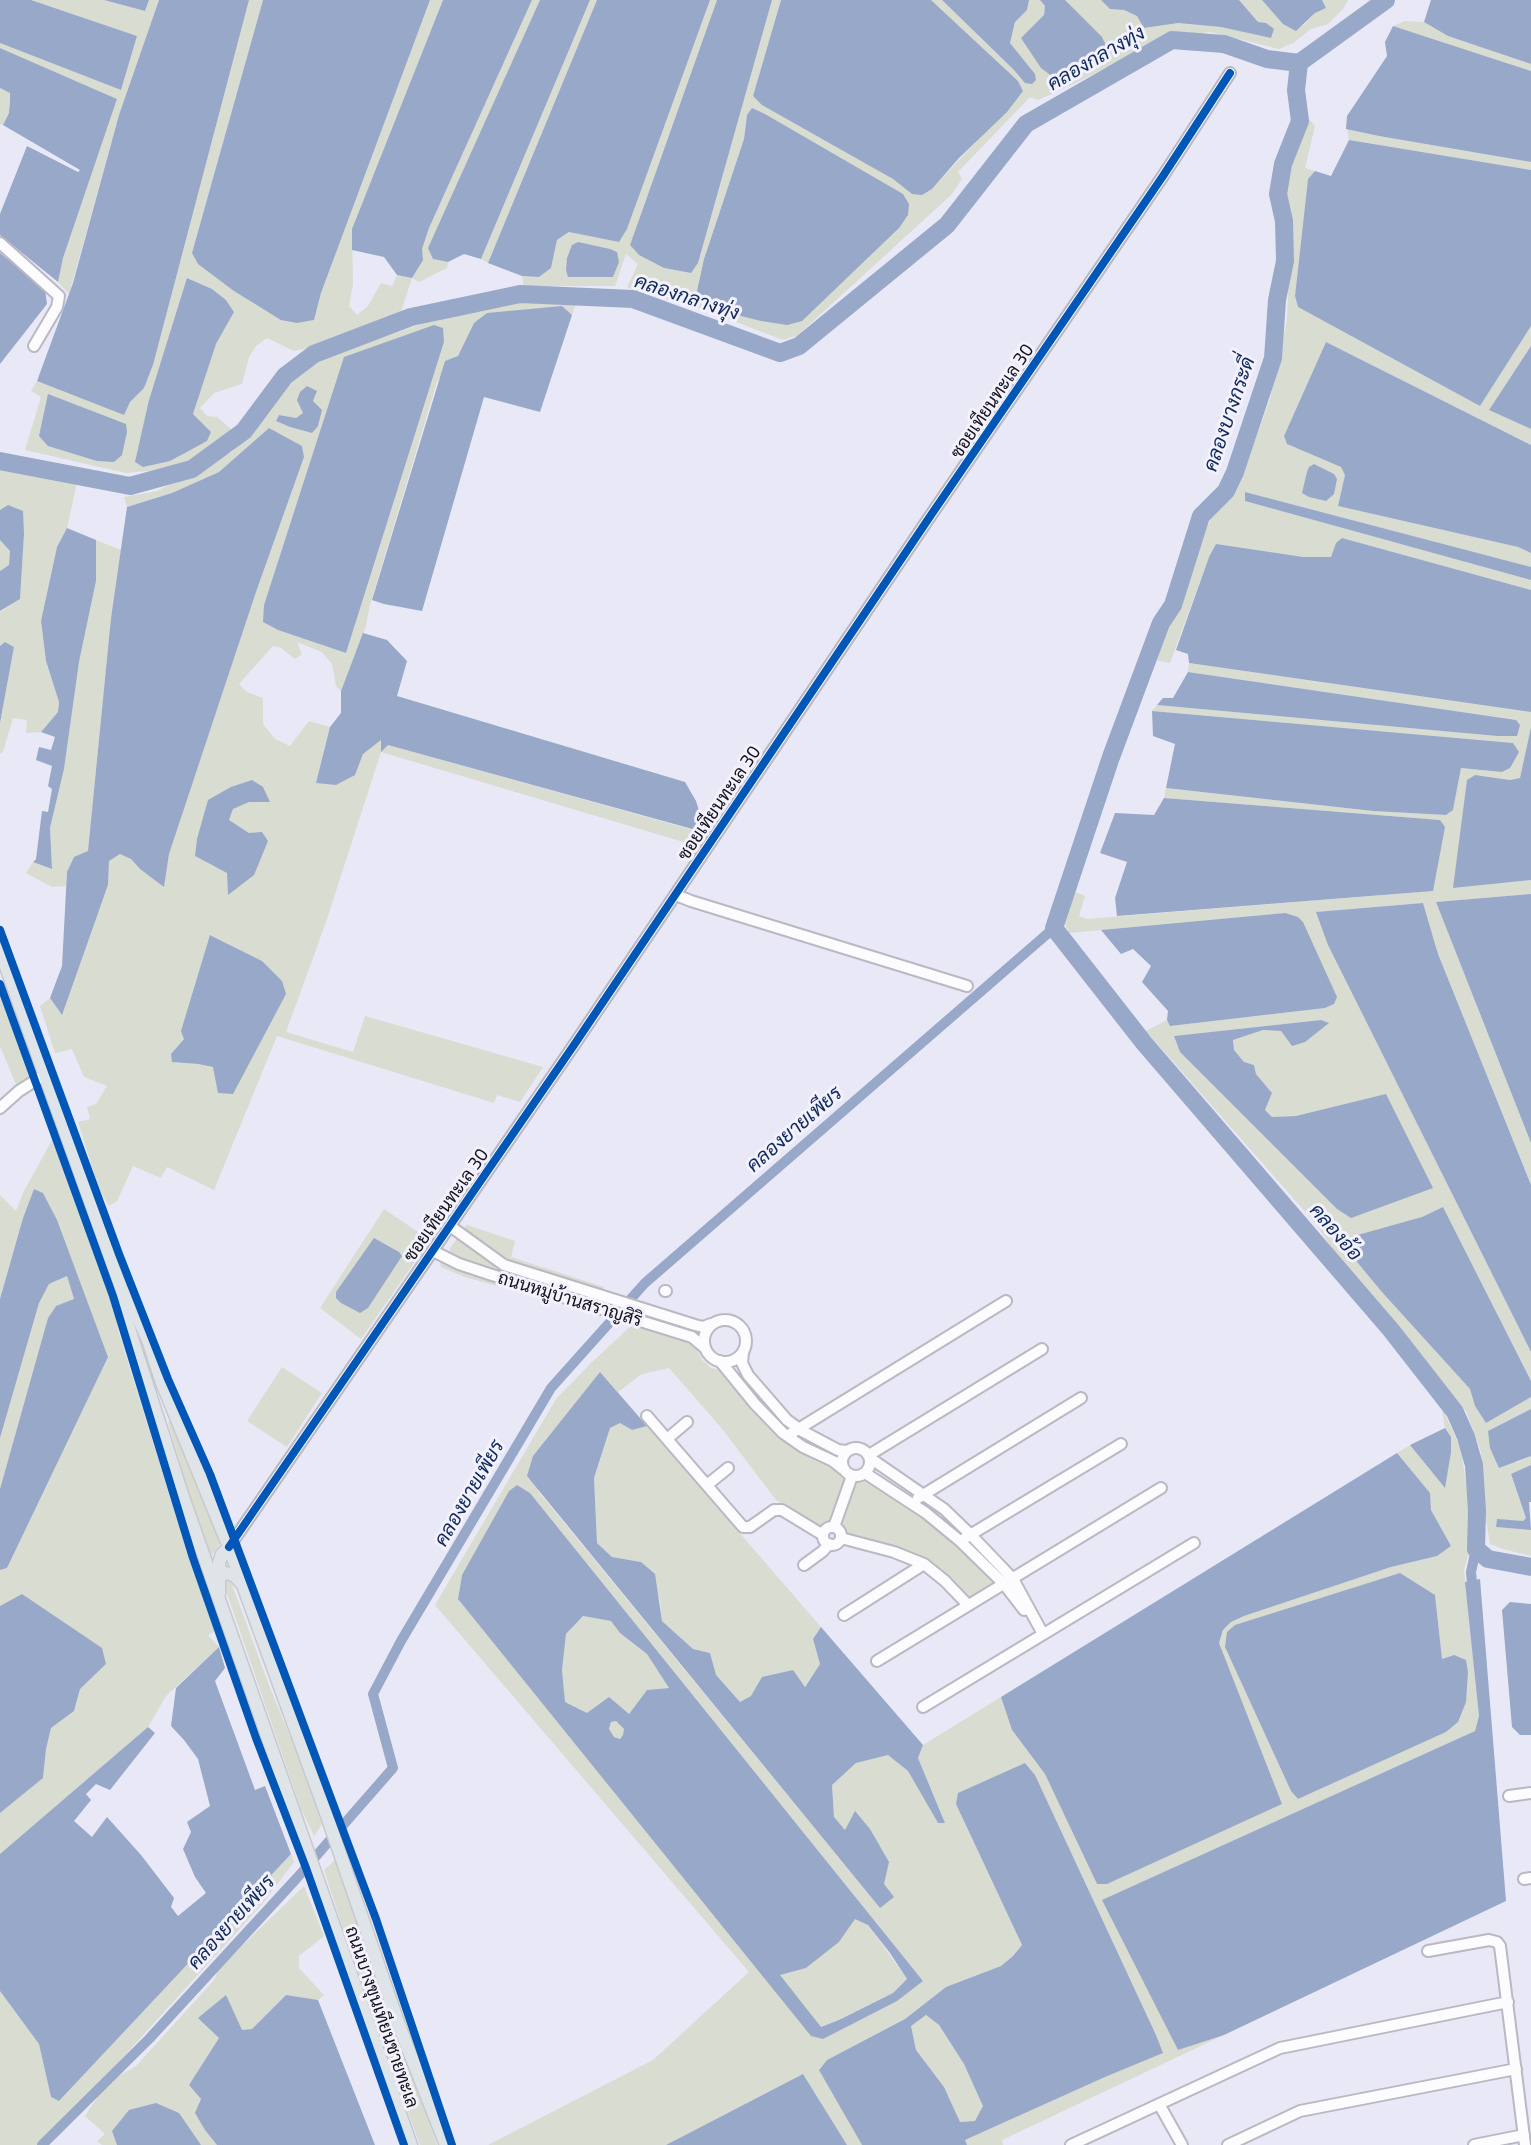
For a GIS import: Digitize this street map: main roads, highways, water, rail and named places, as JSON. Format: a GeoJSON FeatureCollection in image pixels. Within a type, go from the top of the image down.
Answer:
{"type":"FeatureCollection","features":[{"type":"Feature","properties":{"kind":"main road","name":"ถนนบางขุนเทียนชายทะเล"},"geometry":{"type":"LineString","coordinates":[[0,950],[120,1285],[125,1316],[183,1497],[411,2145]]}},
{"type":"Feature","properties":{"kind":"main road","name":"ถนนบางขุนเทียนชายทะเล"},"geometry":{"type":"LineString","coordinates":[[120,1285],[132,1304],[148,1340],[162,1383],[229,1547],[326,1813],[400,2028],[446,2145]]}},
{"type":"Feature","properties":{"kind":"main road"},"geometry":{"type":"LineString","coordinates":[[219,1601],[219,1563],[222,1554],[229,1547]]}},
{"type":"Feature","properties":{"kind":"main road"},"geometry":{"type":"LineString","coordinates":[[220,1576],[226,1573],[234,1575],[242,1584]]}},
{"type":"Feature","properties":{"kind":"water"},"geometry":{"type":"Polygon","coordinates":[[[0,0],[31,0],[137,36],[121,90],[0,43],[0,0]]]}},
{"type":"Feature","properties":{"kind":"water"},"geometry":{"type":"Polygon","coordinates":[[[104,0],[149,0],[145,11],[104,0]]]}},
{"type":"Feature","properties":{"kind":"water"},"geometry":{"type":"Polygon","coordinates":[[[159,0],[249,0],[153,365],[144,388],[130,402],[124,415],[37,381],[73,283],[119,115],[159,0]]]}},
{"type":"Feature","properties":{"kind":"water"},"geometry":{"type":"Polygon","coordinates":[[[263,0],[430,0],[321,293],[314,320],[297,323],[281,320],[234,291],[198,264],[192,253],[263,0]]]}},
{"type":"Feature","properties":{"kind":"water"},"geometry":{"type":"Polygon","coordinates":[[[443,0],[532,0],[429,228],[422,249],[423,260],[412,278],[397,275],[384,257],[352,250],[352,229],[443,0]]]}},
{"type":"Feature","properties":{"kind":"water"},"geometry":{"type":"Polygon","coordinates":[[[540,0],[590,0],[481,259],[464,254],[448,262],[433,259],[428,248],[540,0]]]}},
{"type":"Feature","properties":{"kind":"water"},"geometry":{"type":"Polygon","coordinates":[[[597,0],[710,0],[627,229],[619,242],[569,232],[557,240],[551,268],[539,277],[522,276],[488,263],[597,0]]]}},
{"type":"Feature","properties":{"kind":"water"},"geometry":{"type":"Polygon","coordinates":[[[717,0],[772,0],[698,263],[691,273],[664,268],[639,255],[630,245],[717,0]]]}},
{"type":"Feature","properties":{"kind":"water"},"geometry":{"type":"Polygon","coordinates":[[[781,0],[931,0],[1018,81],[1023,91],[1007,112],[959,158],[932,189],[922,195],[912,194],[893,179],[762,105],[753,96],[781,0]]]}},
{"type":"Feature","properties":{"kind":"water"},"geometry":{"type":"Polygon","coordinates":[[[942,0],[1029,0],[1027,10],[1015,22],[1010,43],[1035,74],[1036,80],[1032,84],[1025,83],[942,0]]]}},
{"type":"Feature","properties":{"kind":"water"},"geometry":{"type":"Polygon","coordinates":[[[1040,0],[1065,0],[1102,37],[1108,50],[1068,78],[1057,80],[1041,68],[1021,38],[1044,15],[1045,6],[1040,0]]]}},
{"type":"Feature","properties":{"kind":"water"},"geometry":{"type":"Polygon","coordinates":[[[1101,0],[1239,0],[1258,22],[1266,23],[1274,29],[1271,38],[1221,27],[1178,23],[1144,28],[1137,16],[1124,10],[1110,9],[1101,0]]]}},
{"type":"Feature","properties":{"kind":"water"},"geometry":{"type":"Polygon","coordinates":[[[1262,0],[1322,0],[1326,8],[1315,13],[1296,31],[1283,24],[1262,0]]]}},
{"type":"Feature","properties":{"kind":"water"},"geometry":{"type":"Polygon","coordinates":[[[1431,0],[1531,0],[1531,64],[1448,36],[1424,22],[1431,0]]]}},
{"type":"Feature","properties":{"kind":"water"},"geometry":{"type":"Polygon","coordinates":[[[1393,26],[1531,71],[1531,162],[1346,129],[1347,116],[1387,56],[1385,42],[1393,26]]]}},
{"type":"Feature","properties":{"kind":"water"},"geometry":{"type":"Polygon","coordinates":[[[0,48],[117,99],[63,258],[58,282],[0,235],[0,214],[27,146],[78,172],[80,170],[3,125],[9,113],[10,93],[0,88],[0,48]]]}},
{"type":"Feature","properties":{"kind":"water"},"geometry":{"type":"Polygon","coordinates":[[[752,108],[903,194],[909,204],[908,215],[899,228],[802,321],[787,325],[733,314],[701,301],[697,291],[704,259],[744,139],[747,115],[752,108]]]}},
{"type":"Feature","properties":{"kind":"water"},"geometry":{"type":"Polygon","coordinates":[[[1349,140],[1531,170],[1531,326],[1480,406],[1298,307],[1295,296],[1308,179],[1315,171],[1331,176],[1349,140]]]}},
{"type":"Feature","properties":{"kind":"water"},"geometry":{"type":"Polygon","coordinates":[[[578,242],[617,252],[619,262],[613,277],[568,277],[567,258],[572,245],[578,242]]]}},
{"type":"Feature","properties":{"kind":"water"},"geometry":{"type":"Polygon","coordinates":[[[0,253],[45,289],[47,304],[0,364],[0,253]]]}},
{"type":"Feature","properties":{"kind":"water"},"geometry":{"type":"Polygon","coordinates":[[[187,278],[212,289],[226,300],[234,312],[216,344],[193,414],[211,432],[207,441],[170,461],[143,467],[135,462],[149,400],[187,278]]]}},
{"type":"Feature","properties":{"kind":"water"},"geometry":{"type":"Polygon","coordinates":[[[562,306],[572,315],[540,412],[484,397],[422,611],[372,600],[445,361],[458,356],[474,323],[487,313],[562,306]]]}},
{"type":"Feature","properties":{"kind":"water"},"geometry":{"type":"Polygon","coordinates":[[[434,325],[443,328],[444,342],[346,653],[278,630],[263,622],[264,605],[344,357],[434,325]]]}},
{"type":"Feature","properties":{"kind":"water"},"geometry":{"type":"Polygon","coordinates":[[[1326,342],[1531,445],[1531,553],[1518,547],[1338,506],[1345,475],[1341,467],[1287,444],[1284,436],[1326,342]]]}},
{"type":"Feature","properties":{"kind":"water"},"geometry":{"type":"Polygon","coordinates":[[[1531,346],[1531,429],[1489,410],[1531,346]]]}},
{"type":"Feature","properties":{"kind":"water"},"geometry":{"type":"Polygon","coordinates":[[[307,386],[317,391],[313,401],[322,410],[318,426],[312,433],[276,421],[279,415],[296,418],[303,413],[297,400],[300,392],[307,386]]]}},
{"type":"Feature","properties":{"kind":"water"},"geometry":{"type":"Polygon","coordinates":[[[48,394],[126,424],[127,432],[122,455],[114,462],[97,461],[48,446],[39,436],[48,394]]]}},
{"type":"Feature","properties":{"kind":"water"},"geometry":{"type":"Polygon","coordinates":[[[269,428],[302,446],[304,457],[256,592],[169,854],[164,887],[140,869],[131,859],[120,854],[109,861],[108,885],[62,1015],[50,998],[62,966],[67,872],[74,857],[88,851],[111,618],[127,507],[172,493],[219,472],[269,428]]]}},
{"type":"Feature","properties":{"kind":"water"},"geometry":{"type":"Polygon","coordinates":[[[1314,464],[1334,474],[1337,479],[1334,494],[1326,501],[1302,493],[1309,467],[1314,464]]]}},
{"type":"Feature","properties":{"kind":"water"},"geometry":{"type":"Polygon","coordinates":[[[1245,492],[1531,567],[1531,580],[1245,501],[1245,492]]]}},
{"type":"Feature","properties":{"kind":"water"},"geometry":{"type":"Polygon","coordinates":[[[8,505],[23,511],[20,599],[0,611],[0,571],[9,565],[10,551],[0,540],[0,510],[8,505]]]}},
{"type":"Feature","properties":{"kind":"water"},"geometry":{"type":"Polygon","coordinates":[[[67,528],[96,540],[96,581],[79,662],[64,769],[50,828],[52,869],[33,862],[36,859],[42,811],[48,812],[52,789],[48,786],[52,766],[36,760],[39,747],[51,750],[55,737],[41,732],[58,712],[59,702],[46,661],[41,621],[57,547],[67,528]]]}},
{"type":"Feature","properties":{"kind":"water"},"geometry":{"type":"Polygon","coordinates":[[[1342,538],[1531,590],[1531,712],[1189,663],[1188,654],[1176,650],[1209,557],[1216,544],[1303,557],[1331,557],[1336,543],[1342,538]]]}},
{"type":"Feature","properties":{"kind":"water"},"geometry":{"type":"Polygon","coordinates":[[[363,633],[387,640],[407,661],[397,696],[685,782],[696,801],[701,817],[696,830],[388,745],[381,752],[381,740],[363,754],[355,775],[336,785],[316,783],[330,727],[341,713],[341,691],[363,633]]]}},
{"type":"Feature","properties":{"kind":"water"},"geometry":{"type":"Polygon","coordinates":[[[5,642],[14,647],[0,723],[0,646],[5,642]]]}},
{"type":"Feature","properties":{"kind":"water"},"geometry":{"type":"Polygon","coordinates":[[[1188,672],[1516,720],[1520,725],[1517,736],[1497,736],[1157,705],[1163,698],[1173,698],[1188,672]]]}},
{"type":"Feature","properties":{"kind":"water"},"geometry":{"type":"Polygon","coordinates":[[[1152,711],[1513,743],[1519,752],[1510,768],[1502,772],[1461,768],[1453,810],[1446,815],[1373,811],[1166,788],[1175,744],[1153,736],[1152,711]]]}},
{"type":"Feature","properties":{"kind":"water"},"geometry":{"type":"Polygon","coordinates":[[[1531,727],[1531,880],[1453,888],[1467,780],[1475,775],[1510,780],[1520,778],[1531,727]]]}},
{"type":"Feature","properties":{"kind":"water"},"geometry":{"type":"Polygon","coordinates":[[[252,780],[263,787],[270,802],[249,802],[233,809],[229,820],[249,833],[262,832],[268,841],[254,875],[228,895],[227,873],[195,856],[197,839],[208,800],[231,787],[252,780]]]}},
{"type":"Feature","properties":{"kind":"water"},"geometry":{"type":"Polygon","coordinates":[[[1164,798],[1440,820],[1445,827],[1433,891],[1117,916],[1115,898],[1127,862],[1100,853],[1115,813],[1154,815],[1164,798]]]}},
{"type":"Feature","properties":{"kind":"water"},"geometry":{"type":"Polygon","coordinates":[[[1531,894],[1531,1143],[1436,902],[1531,894]]]}},
{"type":"Feature","properties":{"kind":"water"},"geometry":{"type":"Polygon","coordinates":[[[1423,903],[1438,954],[1531,1185],[1531,1352],[1328,945],[1316,912],[1423,903]]]}},
{"type":"Feature","properties":{"kind":"water"},"geometry":{"type":"Polygon","coordinates":[[[1285,913],[1298,917],[1303,922],[1337,997],[1334,1004],[1325,1008],[1170,1026],[1167,1020],[1168,1011],[1142,982],[1151,966],[1133,949],[1121,954],[1101,930],[1285,913]]]}},
{"type":"Feature","properties":{"kind":"water"},"geometry":{"type":"Polygon","coordinates":[[[210,935],[262,961],[282,981],[286,994],[233,1094],[218,1093],[213,1067],[172,1062],[171,1054],[184,1039],[181,1031],[210,935]]]}},
{"type":"Feature","properties":{"kind":"water"},"geometry":{"type":"Polygon","coordinates":[[[1321,1020],[1329,1023],[1305,1042],[1292,1046],[1281,1031],[1263,1030],[1233,1040],[1234,1050],[1244,1062],[1254,1065],[1256,1074],[1272,1093],[1265,1110],[1272,1117],[1296,1116],[1386,1094],[1433,1188],[1351,1218],[1337,1209],[1180,1052],[1174,1036],[1321,1020]]]}},
{"type":"Feature","properties":{"kind":"water"},"geometry":{"type":"Polygon","coordinates":[[[34,1189],[43,1193],[57,1220],[108,1357],[7,1568],[0,1570],[0,1489],[48,1318],[56,1306],[74,1299],[67,1276],[49,1284],[39,1303],[0,1438],[0,1299],[23,1218],[34,1189]]]}},
{"type":"Feature","properties":{"kind":"water"},"geometry":{"type":"Polygon","coordinates":[[[1443,1207],[1531,1381],[1531,1397],[1486,1423],[1475,1406],[1470,1389],[1381,1291],[1343,1245],[1347,1238],[1422,1217],[1443,1207]]]}},
{"type":"Feature","properties":{"kind":"water"},"geometry":{"type":"Polygon","coordinates":[[[374,1238],[402,1256],[368,1308],[360,1313],[341,1303],[336,1298],[336,1292],[374,1238]]]}},
{"type":"Feature","properties":{"kind":"water"},"geometry":{"type":"Polygon","coordinates":[[[600,1372],[647,1426],[632,1430],[620,1423],[610,1428],[594,1478],[597,1543],[612,1557],[641,1562],[655,1574],[662,1621],[693,1649],[710,1653],[716,1675],[740,1702],[751,1696],[762,1677],[793,1670],[805,1687],[820,1664],[813,1639],[821,1627],[923,1745],[918,1758],[945,1823],[938,1823],[908,1771],[888,1755],[856,1763],[832,1785],[834,1817],[845,1830],[855,1811],[870,1829],[889,1862],[884,1884],[894,1897],[880,1908],[527,1476],[533,1456],[600,1372]]]}},
{"type":"Feature","properties":{"kind":"water"},"geometry":{"type":"Polygon","coordinates":[[[1531,1409],[1531,1456],[1499,1468],[1490,1448],[1488,1431],[1531,1409]]]}},
{"type":"Feature","properties":{"kind":"water"},"geometry":{"type":"Polygon","coordinates":[[[1445,1428],[1451,1437],[1451,1452],[1445,1488],[1410,1445],[1445,1428]]]}},
{"type":"Feature","properties":{"kind":"water"},"geometry":{"type":"Polygon","coordinates":[[[1397,1453],[1430,1493],[1431,1510],[1451,1546],[1437,1556],[1391,1567],[1244,1616],[1231,1622],[1223,1630],[1219,1643],[1282,1804],[1107,1884],[1097,1884],[1045,1774],[1012,1730],[1001,1697],[1397,1453]]]}},
{"type":"Feature","properties":{"kind":"water"},"geometry":{"type":"Polygon","coordinates":[[[1531,1465],[1531,1502],[1529,1502],[1531,1530],[1496,1527],[1497,1519],[1523,1521],[1526,1518],[1511,1474],[1531,1465]]]}},
{"type":"Feature","properties":{"kind":"water"},"geometry":{"type":"Polygon","coordinates":[[[517,1485],[530,1493],[923,1981],[897,2001],[823,2039],[811,2036],[458,1599],[462,1575],[509,1491],[517,1485]],[[583,1616],[566,1634],[562,1670],[565,1702],[587,1713],[609,1697],[629,1714],[647,1690],[669,1688],[647,1654],[620,1633],[611,1621],[583,1616]],[[616,1721],[611,1722],[609,1729],[614,1737],[620,1739],[624,1729],[616,1721]],[[855,1919],[839,1942],[806,1968],[780,1975],[821,2027],[893,1993],[907,1979],[868,1925],[855,1919]]]}},
{"type":"Feature","properties":{"kind":"water"},"geometry":{"type":"Polygon","coordinates":[[[1400,1573],[1435,1595],[1442,1659],[1454,1655],[1466,1660],[1468,1672],[1466,1702],[1458,1722],[1446,1732],[1298,1799],[1291,1791],[1225,1647],[1227,1632],[1235,1625],[1400,1573]]]}},
{"type":"Feature","properties":{"kind":"water"},"geometry":{"type":"Polygon","coordinates":[[[1480,1579],[1506,1901],[1224,2035],[1178,2050],[1102,1900],[1475,1731],[1479,1716],[1465,1582],[1480,1579]]]}},
{"type":"Feature","properties":{"kind":"water"},"geometry":{"type":"Polygon","coordinates":[[[22,1594],[102,1648],[106,1664],[80,1689],[74,1711],[51,1728],[43,1778],[0,1813],[0,1606],[22,1594]]]}},
{"type":"Feature","properties":{"kind":"water"},"geometry":{"type":"Polygon","coordinates":[[[1510,1602],[1531,1604],[1531,1735],[1520,1735],[1512,1727],[1502,1610],[1510,1602]]]}},
{"type":"Feature","properties":{"kind":"water"},"geometry":{"type":"Polygon","coordinates":[[[219,1647],[225,1668],[215,1681],[255,1790],[265,1786],[291,1854],[59,2101],[51,2097],[39,2044],[0,1991],[0,1854],[148,1727],[155,1733],[110,1790],[96,1784],[86,1794],[91,1800],[74,1821],[92,1837],[107,1817],[141,1855],[174,1898],[171,1907],[178,1916],[206,1893],[195,1877],[183,1849],[191,1832],[187,1822],[210,1806],[198,1759],[171,1726],[176,1688],[219,1647]]]}},
{"type":"Feature","properties":{"kind":"water"},"geometry":{"type":"Polygon","coordinates":[[[1025,1763],[1035,1775],[1163,2053],[965,2140],[967,2145],[862,2145],[819,2070],[827,2060],[905,2019],[946,1987],[1001,1966],[1022,1945],[956,1804],[958,1793],[1025,1763]],[[926,2015],[911,2026],[916,2050],[944,2087],[960,2122],[975,2121],[983,2106],[964,2064],[939,2025],[926,2015]]]}},
{"type":"Feature","properties":{"kind":"water"},"geometry":{"type":"Polygon","coordinates":[[[226,1995],[242,2030],[252,2029],[286,1995],[318,2000],[375,2145],[217,2145],[195,2113],[201,2099],[189,2085],[219,2038],[198,2018],[226,1995]]]}},
{"type":"Feature","properties":{"kind":"water"},"geometry":{"type":"Polygon","coordinates":[[[803,2074],[847,2145],[666,2145],[803,2074]]]}},
{"type":"Feature","properties":{"kind":"water"},"geometry":{"type":"Polygon","coordinates":[[[156,2103],[179,2113],[201,2145],[117,2145],[112,2131],[129,2110],[156,2103]]]}},
{"type":"Feature","properties":{"kind":"waterway","name":"คลองบางกระดี่"},"geometry":{"type":"LineString","coordinates":[[1386,0],[1299,63],[1296,90],[1300,121],[1283,164],[1278,194],[1284,221],[1285,261],[1277,300],[1273,358],[1235,472],[1226,491],[1201,516],[1173,605],[1161,623],[1111,757],[1054,928],[1144,1043],[1391,1330],[1455,1412],[1466,1437],[1474,1465],[1477,1511],[1476,1549],[1488,1559],[1531,1567]]}},
{"type":"Feature","properties":{"kind":"waterway","name":"คลองกลางทุ่ง"},"geometry":{"type":"LineString","coordinates":[[0,461],[130,486],[192,469],[244,431],[285,376],[314,354],[411,317],[520,294],[633,299],[780,353],[799,346],[947,225],[1026,124],[1172,40],[1224,44],[1267,59],[1299,63]]}},
{"type":"Feature","properties":{"kind":"waterway","name":"คลองยายเพียร"},"geometry":{"type":"LineString","coordinates":[[42,2145],[149,2039],[296,1879],[393,1768],[373,1694],[401,1641],[551,1388],[645,1283],[1054,928]]}},
{"type":"Feature","properties":{"kind":"waterway"},"geometry":{"type":"LineString","coordinates":[[1473,1594],[1471,1572],[1476,1549]]}},
{"type":"Feature","properties":{"kind":"water label","name":"คลองอ้อ"},"geometry":{"type":"Point","coordinates":[1336,1232]}}]}
